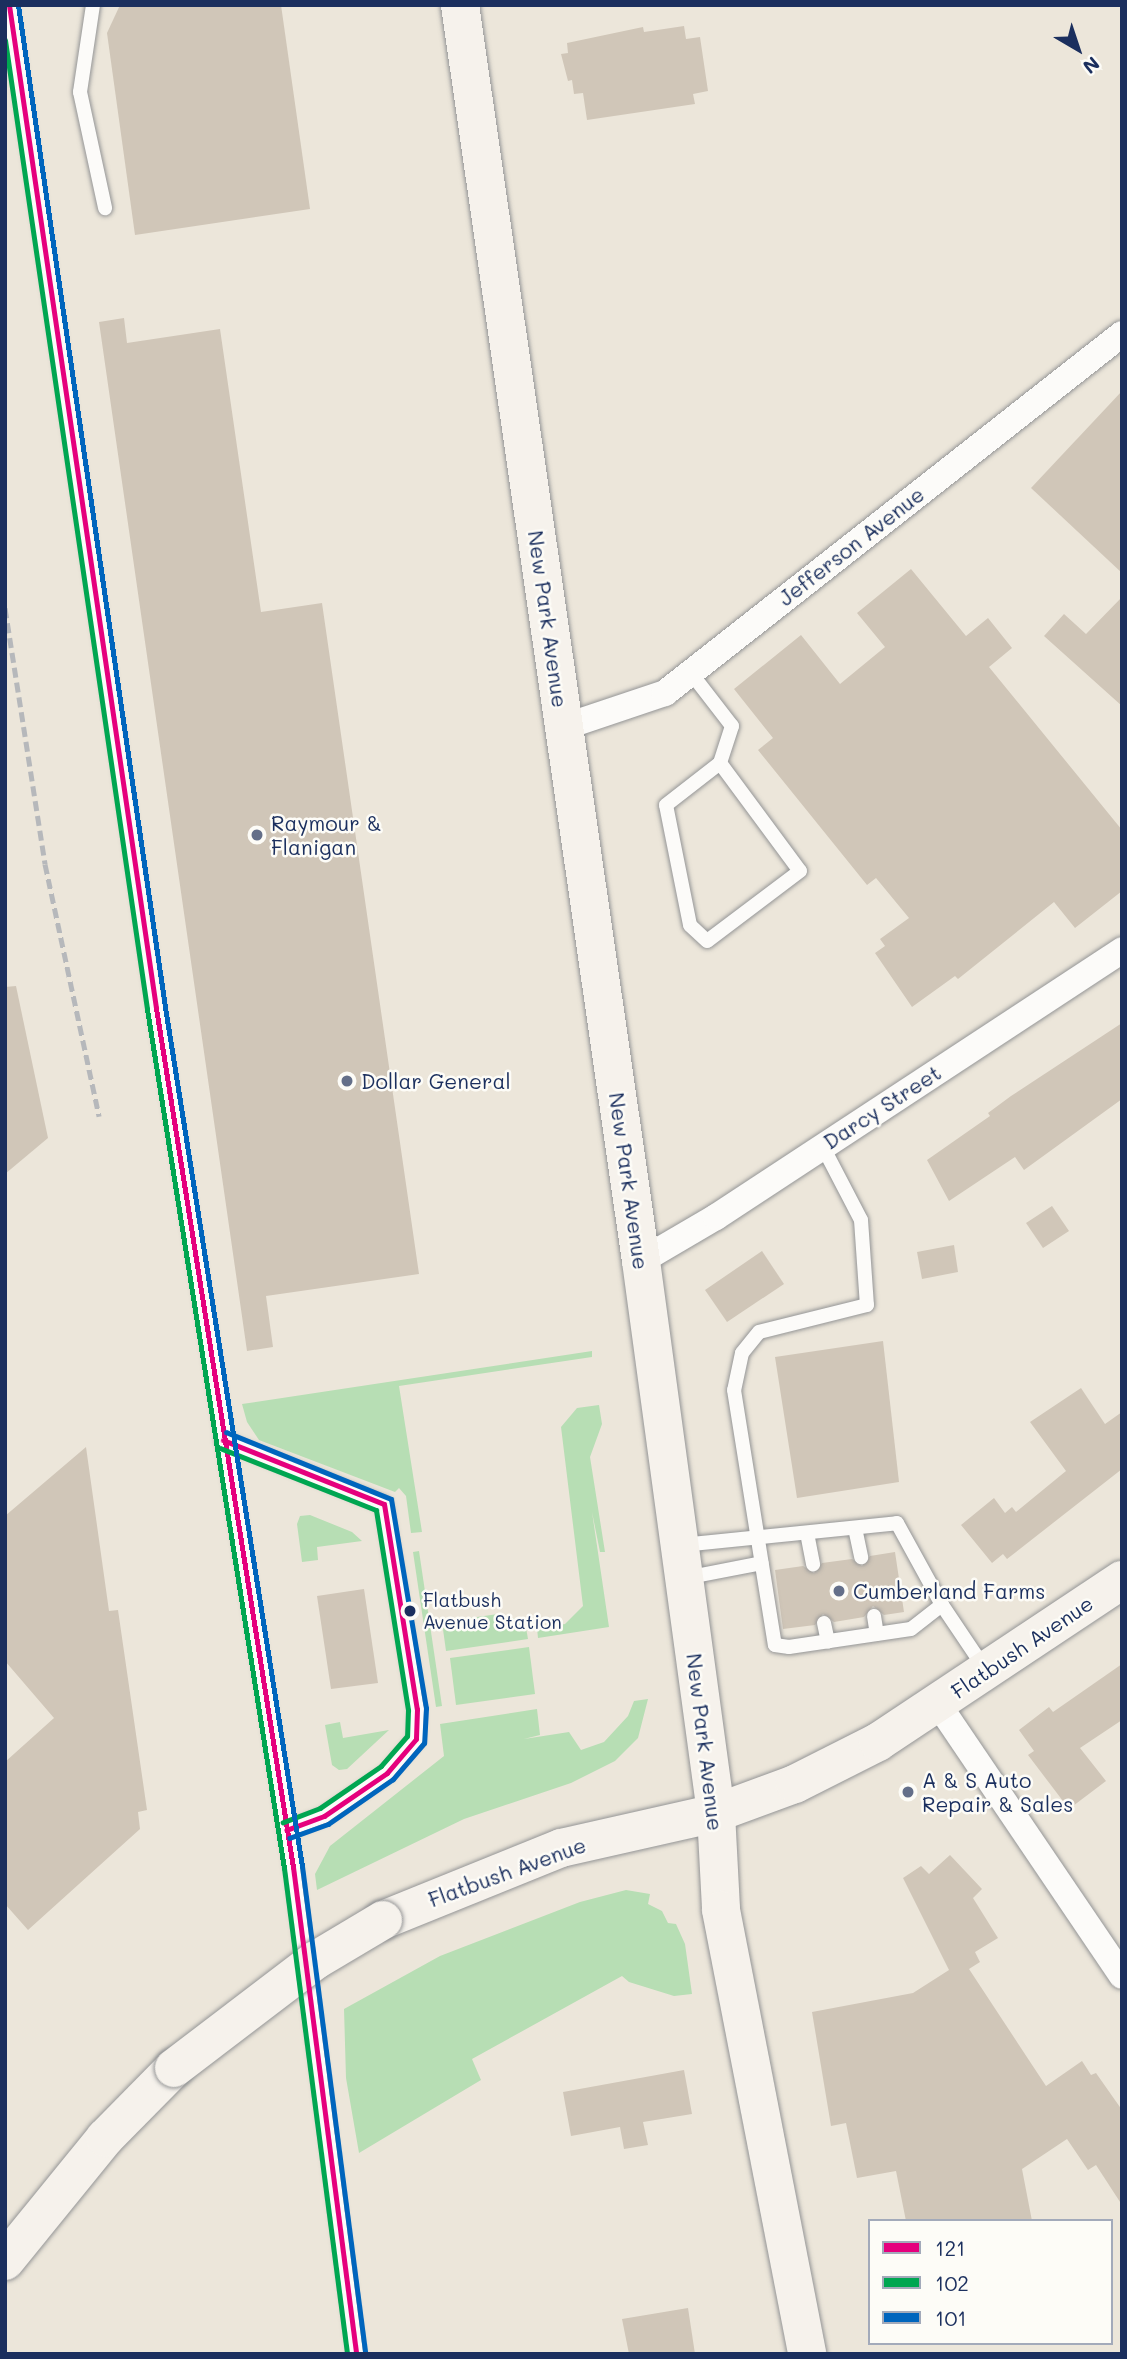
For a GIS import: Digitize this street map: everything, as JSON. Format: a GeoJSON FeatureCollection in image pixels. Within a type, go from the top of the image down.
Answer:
{"type":"FeatureCollection","features":[{"type":"Feature","properties":{"kind":"main road","name":"New Park Avenue"},"geometry":{"type":"LineString","coordinates":[[460,5],[641,1261],[716,1813],[721,1910],[807,2354]]}},
{"type":"Feature","properties":{"kind":"main road","name":"Flatbush Avenue"},"geometry":{"type":"LineString","coordinates":[[7,2254],[105,2138],[174,2068],[271,1992],[383,1920],[561,1848],[716,1813],[795,1784],[878,1742],[1122,1580]]}},
{"type":"Feature","properties":{"kind":"street","name":"Jefferson Avenue"},"geometry":{"type":"LineString","coordinates":[[564,727],[665,693],[1122,334]]}},
{"type":"Feature","properties":{"kind":"street","name":"Darcy Street"},"geometry":{"type":"LineString","coordinates":[[641,1261],[822,1147],[1122,950]]}},
{"type":"Feature","properties":{"kind":"street"},"geometry":{"type":"LineString","coordinates":[[938,1704],[1122,1976]]}},
{"type":"Feature","properties":{"kind":"lane"},"geometry":{"type":"LineString","coordinates":[[9,5],[223,1440],[286,1830],[356,2354]]}},
{"type":"Feature","properties":{"kind":"lane"},"geometry":{"type":"LineString","coordinates":[[93,5],[80,92],[105,208]]}},
{"type":"Feature","properties":{"kind":"lane"},"geometry":{"type":"LineString","coordinates":[[691,673],[732,726],[720,763],[666,805],[690,925],[707,941],[800,871],[720,763]]}},
{"type":"Feature","properties":{"kind":"lane"},"geometry":{"type":"LineString","coordinates":[[822,1147],[861,1220],[867,1304],[759,1332],[742,1353],[734,1391],[775,1645],[828,1642],[911,1629],[942,1605]]}},
{"type":"Feature","properties":{"kind":"lane"},"geometry":{"type":"LineString","coordinates":[[223,1440],[384,1504],[417,1709],[416,1739],[387,1773],[324,1816],[286,1830]]}},
{"type":"Feature","properties":{"kind":"lane"},"geometry":{"type":"LineString","coordinates":[[681,1561],[758,1539],[897,1523],[942,1605],[987,1671]]}},
{"type":"Feature","properties":{"kind":"lane"},"geometry":{"type":"LineString","coordinates":[[855,1528],[862,1557]]}},
{"type":"Feature","properties":{"kind":"lane"},"geometry":{"type":"LineString","coordinates":[[807,1533],[813,1564]]}},
{"type":"Feature","properties":{"kind":"lane"},"geometry":{"type":"LineString","coordinates":[[681,1561],[762,1563]]}},
{"type":"Feature","properties":{"kind":"lane"},"geometry":{"type":"LineString","coordinates":[[874,1616],[877,1634]]}},
{"type":"Feature","properties":{"kind":"lane"},"geometry":{"type":"LineString","coordinates":[[824,1623],[828,1642]]}},
{"type":"Feature","properties":{"kind":"green space"},"geometry":{"type":"Polygon","coordinates":[[[592,1351],[592,1357],[399,1386],[422,1532],[411,1533],[406,1496],[399,1488],[395,1492],[259,1440],[247,1422],[242,1404],[592,1351]]]}},
{"type":"Feature","properties":{"kind":"green space"},"geometry":{"type":"Polygon","coordinates":[[[599,1405],[602,1424],[590,1457],[605,1552],[600,1552],[592,1512],[609,1627],[538,1638],[537,1628],[565,1624],[583,1606],[561,1427],[577,1408],[599,1405]]]}},
{"type":"Feature","properties":{"kind":"green space"},"geometry":{"type":"Polygon","coordinates":[[[310,1515],[352,1532],[362,1541],[317,1547],[318,1560],[302,1562],[297,1524],[300,1516],[310,1515]]]}},
{"type":"Feature","properties":{"kind":"green space"},"geometry":{"type":"Polygon","coordinates":[[[419,1551],[442,1706],[436,1707],[413,1552],[419,1551]]]}},
{"type":"Feature","properties":{"kind":"green space"},"geometry":{"type":"Polygon","coordinates":[[[498,1614],[525,1622],[528,1639],[446,1651],[442,1622],[498,1614]]]}},
{"type":"Feature","properties":{"kind":"green space"},"geometry":{"type":"Polygon","coordinates":[[[529,1647],[535,1694],[456,1705],[450,1658],[529,1647]]]}},
{"type":"Feature","properties":{"kind":"green space"},"geometry":{"type":"Polygon","coordinates":[[[648,1699],[638,1738],[615,1761],[571,1783],[464,1819],[317,1890],[315,1874],[330,1846],[444,1756],[440,1724],[537,1709],[540,1735],[524,1739],[569,1732],[581,1750],[604,1742],[628,1716],[634,1701],[648,1699]]]}},
{"type":"Feature","properties":{"kind":"green space"},"geometry":{"type":"Polygon","coordinates":[[[340,1722],[343,1738],[389,1730],[347,1769],[339,1770],[332,1765],[325,1725],[340,1722]]]}},
{"type":"Feature","properties":{"kind":"green space"},"geometry":{"type":"Polygon","coordinates":[[[626,1890],[650,1894],[648,1904],[662,1911],[668,1923],[676,1924],[685,1944],[692,1994],[674,1996],[629,1982],[622,1976],[472,2059],[481,2080],[359,2153],[346,2078],[344,2009],[440,1956],[580,1902],[626,1890]]]}},
{"type":"Feature","properties":{"kind":"building"},"geometry":{"type":"Polygon","coordinates":[[[120,5],[281,5],[310,209],[135,235],[107,33],[120,5]]]}},
{"type":"Feature","properties":{"kind":"building"},"geometry":{"type":"Polygon","coordinates":[[[684,26],[686,39],[700,37],[708,91],[693,94],[695,104],[587,120],[583,93],[574,94],[572,80],[568,81],[561,54],[568,53],[567,43],[643,27],[644,32],[684,26]]]}},
{"type":"Feature","properties":{"kind":"building"},"geometry":{"type":"Polygon","coordinates":[[[124,318],[127,343],[220,329],[261,612],[322,603],[419,1274],[266,1296],[273,1347],[247,1351],[99,322],[124,318]]]}},
{"type":"Feature","properties":{"kind":"building"},"geometry":{"type":"Polygon","coordinates":[[[1122,391],[1122,573],[1031,488],[1122,391]]]}},
{"type":"Feature","properties":{"kind":"building"},"geometry":{"type":"Polygon","coordinates":[[[911,569],[966,636],[988,618],[1012,648],[989,667],[1122,830],[1122,891],[1075,928],[1054,902],[958,979],[955,976],[912,1007],[875,953],[885,946],[880,939],[909,918],[876,878],[867,885],[758,750],[773,738],[734,689],[801,635],[840,684],[885,647],[857,613],[911,569]]]}},
{"type":"Feature","properties":{"kind":"building"},"geometry":{"type":"Polygon","coordinates":[[[1122,597],[1122,706],[1044,636],[1064,614],[1086,634],[1122,597]]]}},
{"type":"Feature","properties":{"kind":"building"},"geometry":{"type":"Polygon","coordinates":[[[16,986],[48,1138],[5,1174],[5,987],[16,986]]]}},
{"type":"Feature","properties":{"kind":"building"},"geometry":{"type":"Polygon","coordinates":[[[1122,1023],[1122,1099],[1024,1170],[1015,1157],[949,1201],[927,1160],[990,1116],[988,1113],[1011,1096],[1122,1023]]]}},
{"type":"Feature","properties":{"kind":"building"},"geometry":{"type":"Polygon","coordinates":[[[1052,1206],[1069,1231],[1043,1248],[1026,1223],[1052,1206]]]}},
{"type":"Feature","properties":{"kind":"building"},"geometry":{"type":"Polygon","coordinates":[[[954,1245],[958,1272],[922,1279],[917,1252],[954,1245]]]}},
{"type":"Feature","properties":{"kind":"building"},"geometry":{"type":"Polygon","coordinates":[[[762,1251],[784,1284],[727,1322],[705,1290],[762,1251]]]}},
{"type":"Feature","properties":{"kind":"building"},"geometry":{"type":"Polygon","coordinates":[[[883,1341],[899,1482],[797,1498],[775,1357],[883,1341]]]}},
{"type":"Feature","properties":{"kind":"building"},"geometry":{"type":"Polygon","coordinates":[[[1081,1388],[1105,1424],[1122,1412],[1122,1469],[1007,1559],[1003,1554],[992,1563],[961,1525],[994,1498],[1005,1513],[1012,1507],[1016,1512],[1066,1471],[1030,1422],[1081,1388]]]}},
{"type":"Feature","properties":{"kind":"building"},"geometry":{"type":"Polygon","coordinates":[[[86,1447],[109,1611],[118,1610],[147,1810],[138,1812],[140,1829],[28,1930],[5,1904],[5,1762],[54,1718],[5,1661],[5,1516],[86,1447]]]}},
{"type":"Feature","properties":{"kind":"building"},"geometry":{"type":"Polygon","coordinates":[[[895,1552],[904,1612],[884,1615],[873,1606],[864,1617],[834,1622],[823,1614],[815,1625],[783,1629],[775,1570],[803,1566],[814,1573],[822,1563],[852,1559],[862,1566],[870,1556],[895,1552]]]}},
{"type":"Feature","properties":{"kind":"building"},"geometry":{"type":"Polygon","coordinates":[[[364,1589],[378,1683],[331,1689],[317,1596],[364,1589]]]}},
{"type":"Feature","properties":{"kind":"building"},"geometry":{"type":"Polygon","coordinates":[[[1122,1664],[1122,1720],[1080,1748],[1106,1781],[1069,1809],[1028,1755],[1034,1751],[1019,1730],[1049,1707],[1053,1712],[1122,1664]]]}},
{"type":"Feature","properties":{"kind":"building"},"geometry":{"type":"Polygon","coordinates":[[[950,1855],[982,1889],[973,1898],[998,1938],[975,1952],[980,1962],[969,1969],[1046,2086],[1082,2061],[1091,2075],[1096,2073],[1122,2110],[1122,2205],[1096,2165],[1088,2170],[1067,2139],[1022,2169],[1032,2219],[906,2219],[896,2171],[857,2178],[846,2123],[831,2126],[812,2012],[913,1993],[949,1970],[903,1878],[921,1866],[929,1874],[950,1855]]]}},
{"type":"Feature","properties":{"kind":"building"},"geometry":{"type":"Polygon","coordinates":[[[684,2070],[692,2114],[643,2122],[648,2145],[624,2149],[620,2127],[571,2136],[563,2092],[684,2070]]]}},
{"type":"Feature","properties":{"kind":"building"},"geometry":{"type":"Polygon","coordinates":[[[688,2308],[695,2354],[629,2354],[622,2319],[688,2308]]]}},
{"type":"Feature","properties":{"kind":"railway"},"geometry":{"type":"LineString","coordinates":[[5,608],[45,864],[99,1116]]}},
{"type":"Feature","properties":{"kind":"transit line","name":"121"},"geometry":{"type":"LineString","coordinates":[[9,5],[156,1008],[293,1867],[356,2354]]}},
{"type":"Feature","properties":{"kind":"transit line","name":"101"},"geometry":{"type":"LineString","coordinates":[[18,5],[165,1007],[302,1866],[365,2353]]}},
{"type":"Feature","properties":{"kind":"transit line","name":"102"},"geometry":{"type":"LineString","coordinates":[[5,40],[147,1009],[284,1868],[347,2354]]}},
{"type":"Feature","properties":{"kind":"transit line","name":"101"},"geometry":{"type":"LineString","coordinates":[[226,1432],[391,1499],[426,1708],[424,1743],[393,1779],[328,1824],[289,1838]]}},
{"type":"Feature","properties":{"kind":"transit line","name":"121"},"geometry":{"type":"LineString","coordinates":[[223,1440],[384,1504],[417,1709],[416,1739],[387,1773],[324,1816],[286,1830]]}},
{"type":"Feature","properties":{"kind":"transit line","name":"102"},"geometry":{"type":"LineString","coordinates":[[220,1448],[376,1510],[408,1710],[407,1736],[381,1766],[320,1808],[283,1822]]}},
{"type":"Feature","properties":{"kind":"place","name":"Raymour & Flanigan"},"geometry":{"type":"Point","coordinates":[257,835]}},
{"type":"Feature","properties":{"kind":"place","name":"Dollar General"},"geometry":{"type":"Point","coordinates":[347,1081]}},
{"type":"Feature","properties":{"kind":"place","name":"Cumberland Farms"},"geometry":{"type":"Point","coordinates":[839,1591]}},
{"type":"Feature","properties":{"kind":"place","name":"Flatbush Avenue Station"},"geometry":{"type":"Point","coordinates":[410,1611]}},
{"type":"Feature","properties":{"kind":"place","name":"A & S Auto Repair & Sales"},"geometry":{"type":"Point","coordinates":[908,1792]}}]}
